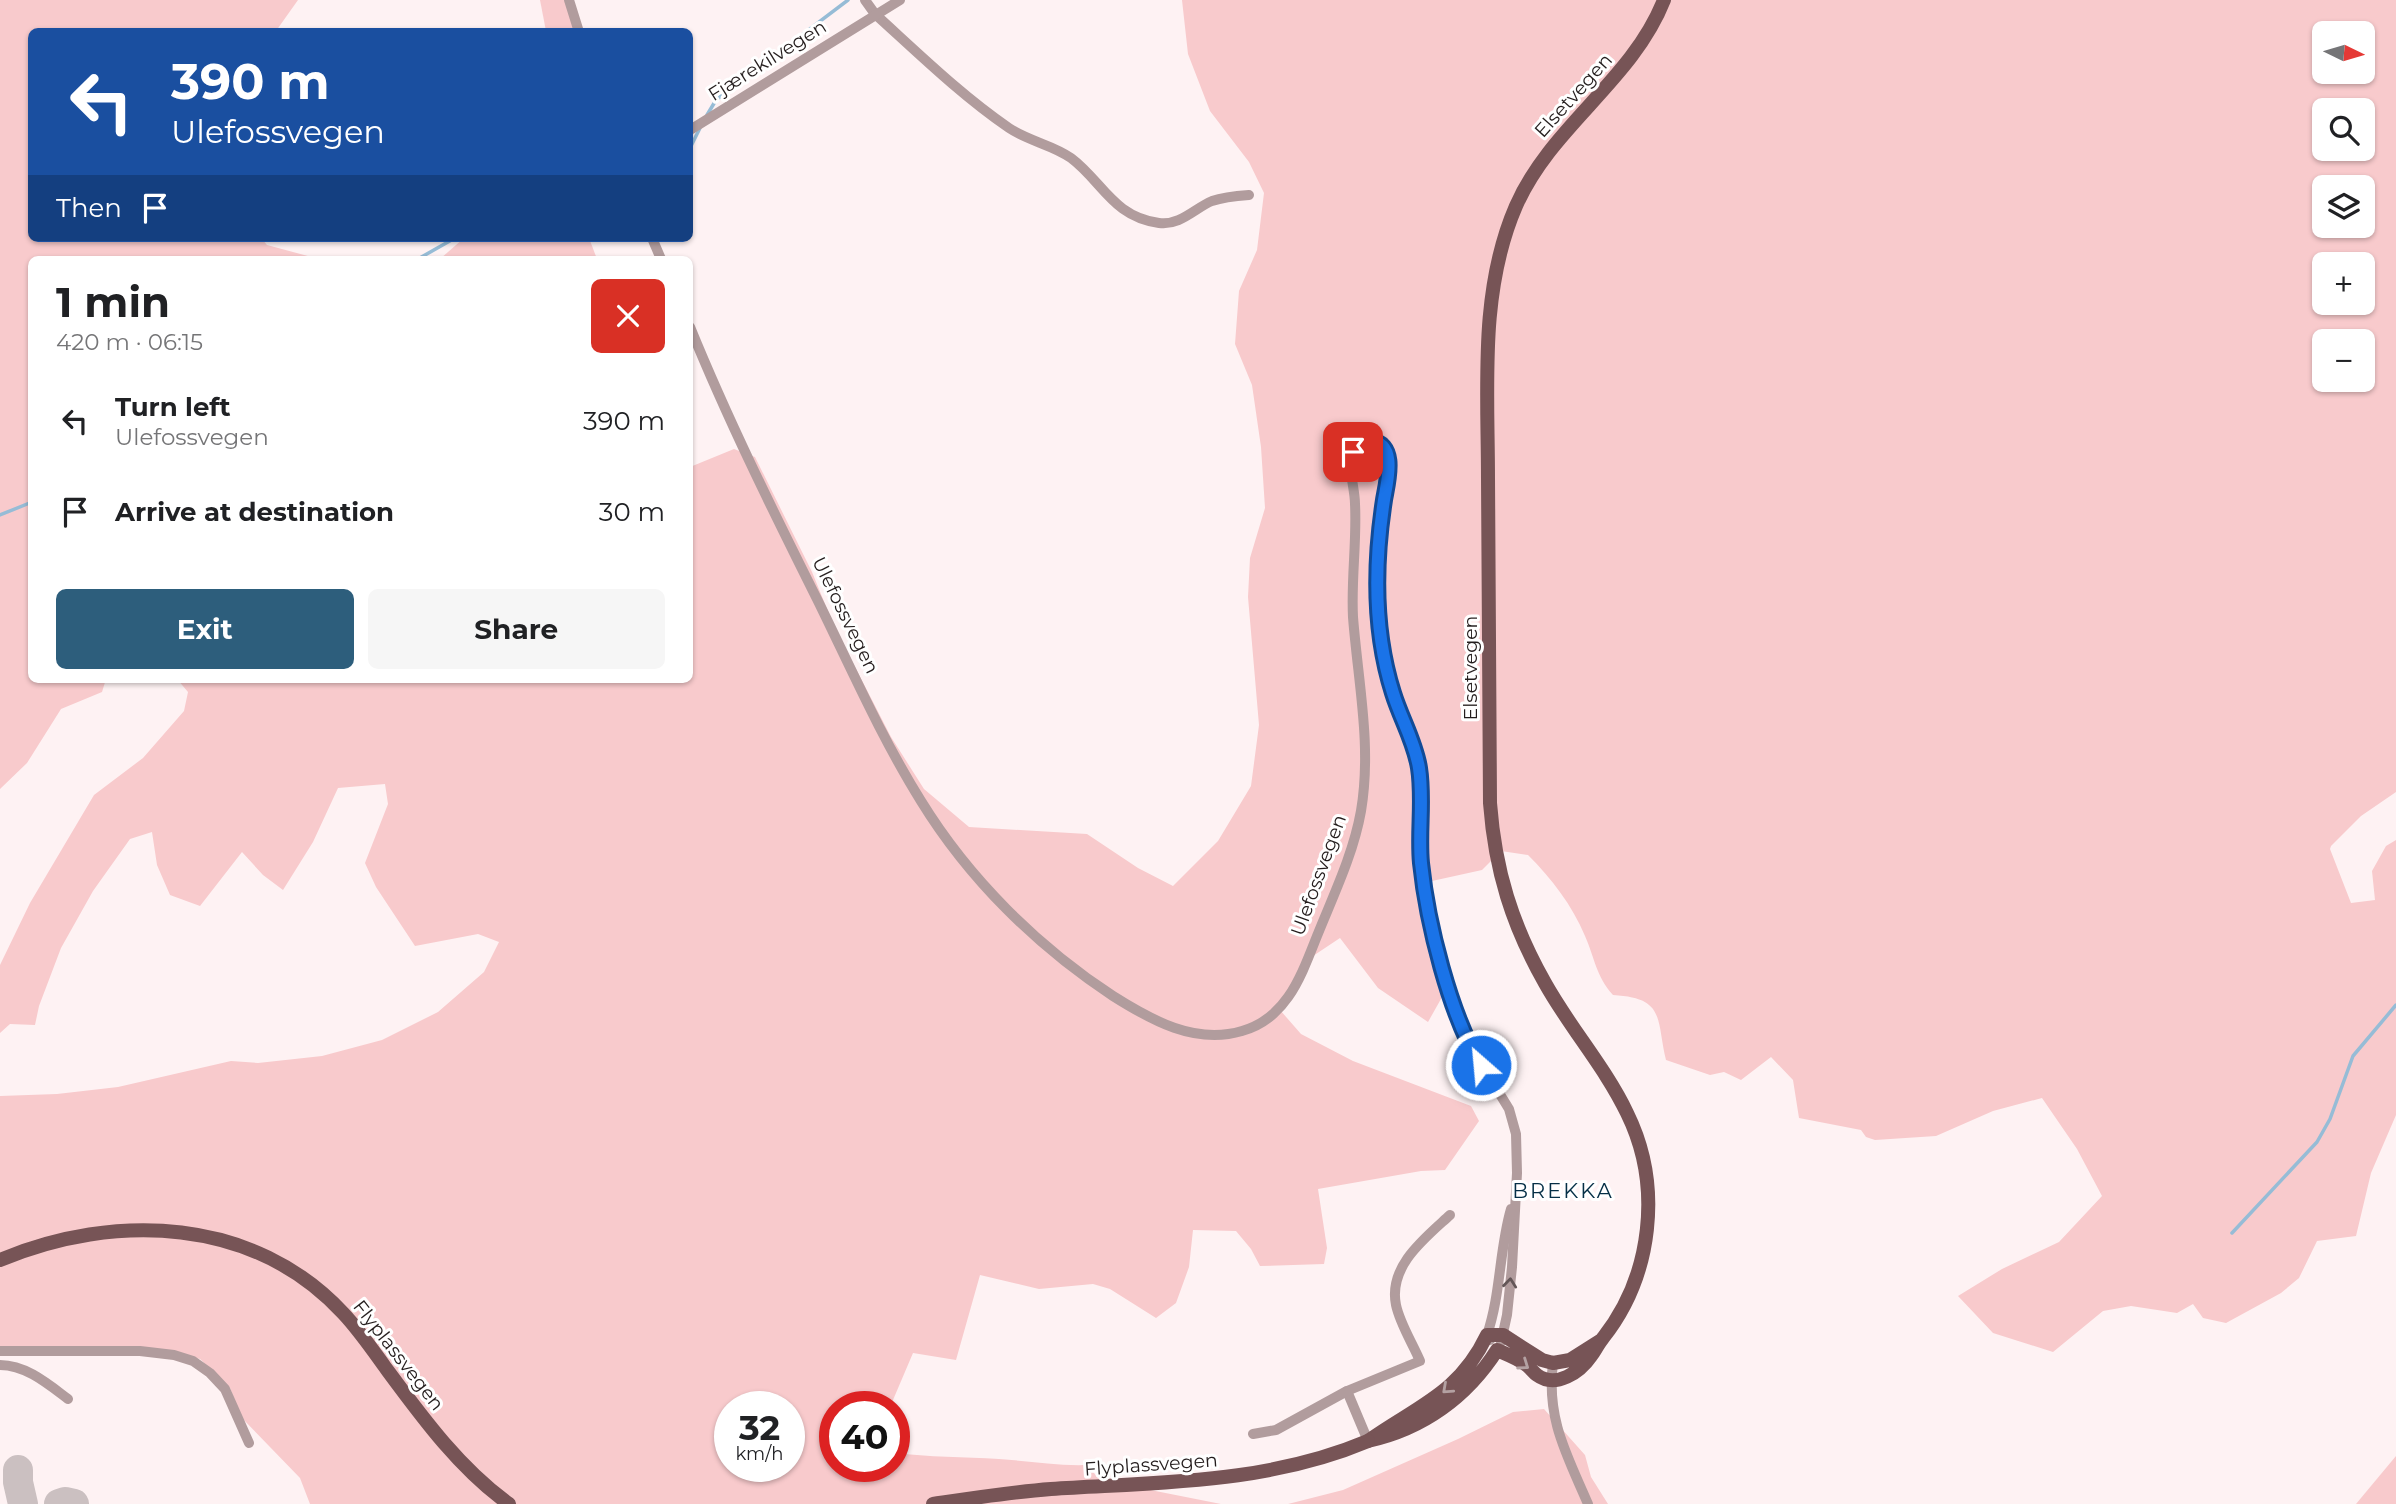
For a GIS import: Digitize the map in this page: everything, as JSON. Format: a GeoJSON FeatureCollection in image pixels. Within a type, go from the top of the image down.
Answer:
{"type":"FeatureCollection","features":[{"type":"Feature","properties":{"kind":"main road","name":"Elsetvegen"},"geometry":{"type":"LineString","coordinates":[[1551,1380],[1576,1372],[1591,1356],[1618,1319],[1637,1278],[1647,1225],[1646,1175],[1638,1140],[1627,1113],[1603,1071],[1558,1005],[1522,940],[1505,896],[1496,858],[1490,803],[1488,441],[1492,297],[1500,253],[1525,188],[1551,147],[1637,51],[1664,0]]}},
{"type":"Feature","properties":{"kind":"main road","name":"Flyplassvegen"},"geometry":{"type":"LineString","coordinates":[[0,1260],[79,1237],[151,1230],[197,1233],[226,1239],[252,1249],[312,1284],[343,1312],[457,1458],[509,1504]]}},
{"type":"Feature","properties":{"kind":"main road"},"geometry":{"type":"LineString","coordinates":[[1487,1335],[1503,1335],[1542,1360],[1553,1363]]}},
{"type":"Feature","properties":{"kind":"main road","name":"Flyplassvegen"},"geometry":{"type":"LineString","coordinates":[[1368,1441],[1430,1403],[1451,1386],[1474,1359],[1487,1335]]}},
{"type":"Feature","properties":{"kind":"main road","name":"Elsetvegen"},"geometry":{"type":"LineString","coordinates":[[1553,1363],[1570,1360],[1600,1341]]}},
{"type":"Feature","properties":{"kind":"main road"},"geometry":{"type":"LineString","coordinates":[[1497,1350],[1525,1364],[1537,1375],[1551,1380]]}},
{"type":"Feature","properties":{"kind":"main road","name":"Flyplassvegen"},"geometry":{"type":"LineString","coordinates":[[933,1504],[1049,1489],[1239,1477],[1305,1462],[1405,1430],[1424,1421],[1448,1405],[1473,1382],[1497,1350]]}},
{"type":"Feature","properties":{"kind":"street"},"geometry":{"type":"LineString","coordinates":[[569,0],[578,28]]}},
{"type":"Feature","properties":{"kind":"street"},"geometry":{"type":"LineString","coordinates":[[864,0],[875,13],[985,110],[1023,136],[1073,159],[1106,196],[1132,213],[1156,222],[1170,223],[1213,201],[1249,195]]}},
{"type":"Feature","properties":{"kind":"street","name":"Fjærekilvegen"},"geometry":{"type":"LineString","coordinates":[[693,128],[875,13],[900,0]]}},
{"type":"Feature","properties":{"kind":"street","name":"Ulefossvegen"},"geometry":{"type":"LineString","coordinates":[[693,334],[718,394],[792,548],[877,719],[935,822],[980,880],[1055,953],[1143,1014],[1187,1032],[1216,1035],[1241,1031],[1261,1023],[1280,1008],[1303,972],[1351,851],[1365,778],[1364,728],[1353,618],[1356,505],[1351,458],[1356,447],[1365,442],[1378,443],[1384,448],[1389,463],[1379,533],[1376,580],[1383,653],[1394,696],[1412,740],[1419,769],[1421,865],[1434,938],[1468,1040],[1500,1092],[1514,1123],[1517,1154],[1515,1227],[1503,1335],[1497,1350]]}},
{"type":"Feature","properties":{"kind":"street","name":"Ulefossvegen"},"geometry":{"type":"LineString","coordinates":[[1487,1335],[1493,1313],[1506,1226],[1514,1199]]}},
{"type":"Feature","properties":{"kind":"street"},"geometry":{"type":"LineString","coordinates":[[1253,1434],[1276,1430],[1347,1391],[1420,1361],[1396,1306],[1397,1282],[1409,1255],[1450,1215]]}},
{"type":"Feature","properties":{"kind":"street"},"geometry":{"type":"LineString","coordinates":[[1487,1335],[1497,1350]]}},
{"type":"Feature","properties":{"kind":"street"},"geometry":{"type":"LineString","coordinates":[[0,1350],[140,1351],[174,1355],[193,1361],[210,1373],[225,1389],[249,1443]]}},
{"type":"Feature","properties":{"kind":"street"},"geometry":{"type":"LineString","coordinates":[[1553,1363],[1551,1380],[1554,1420],[1588,1504]]}},
{"type":"Feature","properties":{"kind":"street"},"geometry":{"type":"LineString","coordinates":[[0,1365],[20,1369],[68,1399]]}},
{"type":"Feature","properties":{"kind":"street"},"geometry":{"type":"LineString","coordinates":[[1347,1391],[1368,1441]]}},
{"type":"Feature","properties":{"kind":"shaded area"},"geometry":{"type":"Polygon","coordinates":[[[0,0],[298,0],[278,28],[28,28],[28,242],[264,242],[308,256],[28,256],[28,683],[105,683],[102,692],[61,709],[27,763],[0,789],[0,0]]]}},
{"type":"Feature","properties":{"kind":"shaded area"},"geometry":{"type":"Polygon","coordinates":[[[540,0],[568,0],[576,28],[545,28],[540,0]]]}},
{"type":"Feature","properties":{"kind":"shaded area"},"geometry":{"type":"Polygon","coordinates":[[[1182,0],[2396,0],[2396,792],[2361,816],[2330,849],[2351,903],[2375,900],[2372,871],[2386,846],[2396,840],[2396,1115],[2371,1173],[2356,1236],[2317,1241],[2299,1278],[2281,1293],[2226,1323],[2203,1318],[2193,1304],[2177,1313],[2131,1306],[2103,1311],[2053,1352],[1993,1333],[1958,1296],[2002,1269],[2059,1242],[2102,1196],[2077,1149],[2042,1098],[1993,1111],[1936,1136],[1875,1140],[1866,1137],[1861,1130],[1799,1118],[1793,1080],[1771,1057],[1741,1080],[1724,1072],[1710,1075],[1666,1060],[1656,1013],[1642,1001],[1613,995],[1599,974],[1574,914],[1553,883],[1528,855],[1501,851],[1482,870],[1432,881],[1429,912],[1446,990],[1428,1022],[1378,988],[1340,938],[1313,956],[1280,1010],[1301,1034],[1353,1061],[1471,1106],[1479,1121],[1445,1170],[1421,1171],[1318,1189],[1327,1248],[1324,1264],[1260,1266],[1251,1249],[1236,1231],[1193,1230],[1189,1267],[1176,1303],[1156,1318],[1110,1289],[1093,1284],[1039,1289],[980,1275],[956,1360],[913,1353],[897,1391],[819,1391],[819,1482],[910,1482],[910,1454],[999,1459],[1087,1465],[1100,1480],[1221,1504],[310,1504],[300,1478],[241,1417],[230,1388],[200,1359],[153,1348],[0,1354],[0,1096],[57,1094],[118,1087],[231,1061],[258,1063],[322,1056],[382,1040],[438,1012],[484,972],[499,942],[478,934],[415,946],[376,887],[365,863],[388,804],[385,784],[338,788],[313,842],[283,890],[263,875],[242,852],[200,906],[170,895],[157,865],[152,832],[130,839],[93,891],[61,948],[39,1006],[35,1025],[10,1024],[0,1033],[0,965],[30,903],[94,795],[143,758],[184,711],[188,692],[180,683],[693,683],[693,466],[734,449],[755,457],[812,572],[834,626],[891,737],[924,789],[969,827],[1087,834],[1138,868],[1173,886],[1218,841],[1251,786],[1259,725],[1248,597],[1250,558],[1265,508],[1261,447],[1252,385],[1235,344],[1239,291],[1257,250],[1264,193],[1249,162],[1210,111],[1188,54],[1182,0]]]}},
{"type":"Feature","properties":{"kind":"shaded area"},"geometry":{"type":"Polygon","coordinates":[[[459,242],[591,242],[596,256],[443,256],[459,242]]]}},
{"type":"Feature","properties":{"kind":"shaded area"},"geometry":{"type":"Polygon","coordinates":[[[1544,1409],[1585,1455],[1591,1477],[1608,1504],[1288,1504],[1343,1490],[1513,1412],[1544,1409]]]}},
{"type":"Feature","properties":{"kind":"shaded area"},"geometry":{"type":"Polygon","coordinates":[[[2396,1456],[2396,1504],[2356,1504],[2396,1456]]]}},
{"type":"Feature","properties":{"kind":"waterway"},"geometry":{"type":"LineString","coordinates":[[707,115],[716,100],[848,0]]}},
{"type":"Feature","properties":{"kind":"waterway"},"geometry":{"type":"LineString","coordinates":[[693,142],[700,128]]}},
{"type":"Feature","properties":{"kind":"waterway"},"geometry":{"type":"LineString","coordinates":[[423,256],[448,242]]}},
{"type":"Feature","properties":{"kind":"waterway"},"geometry":{"type":"LineString","coordinates":[[0,515],[28,504]]}},
{"type":"Feature","properties":{"kind":"waterway"},"geometry":{"type":"LineString","coordinates":[[2232,1233],[2317,1142],[2330,1119],[2353,1056],[2396,1005]]}},
{"type":"Feature","properties":{"kind":"taxiway"},"geometry":{"type":"LineString","coordinates":[[18,1470],[23,1504]]}},
{"type":"Feature","properties":{"kind":"taxiway"},"geometry":{"type":"LineString","coordinates":[[59,1504],[74,1504]]}},
{"type":"Feature","properties":{"kind":"district","name":"BREKKA"},"geometry":{"type":"Point","coordinates":[1563,1191]}},
{"type":"Feature","properties":{"kind":"route"},"geometry":{"type":"LineString","coordinates":[[1353,452],[1361,443],[1372,441],[1384,448],[1388,456],[1376,580],[1383,653],[1394,696],[1412,740],[1419,769],[1421,865],[1434,938],[1456,1010],[1481,1065]]}}]}
